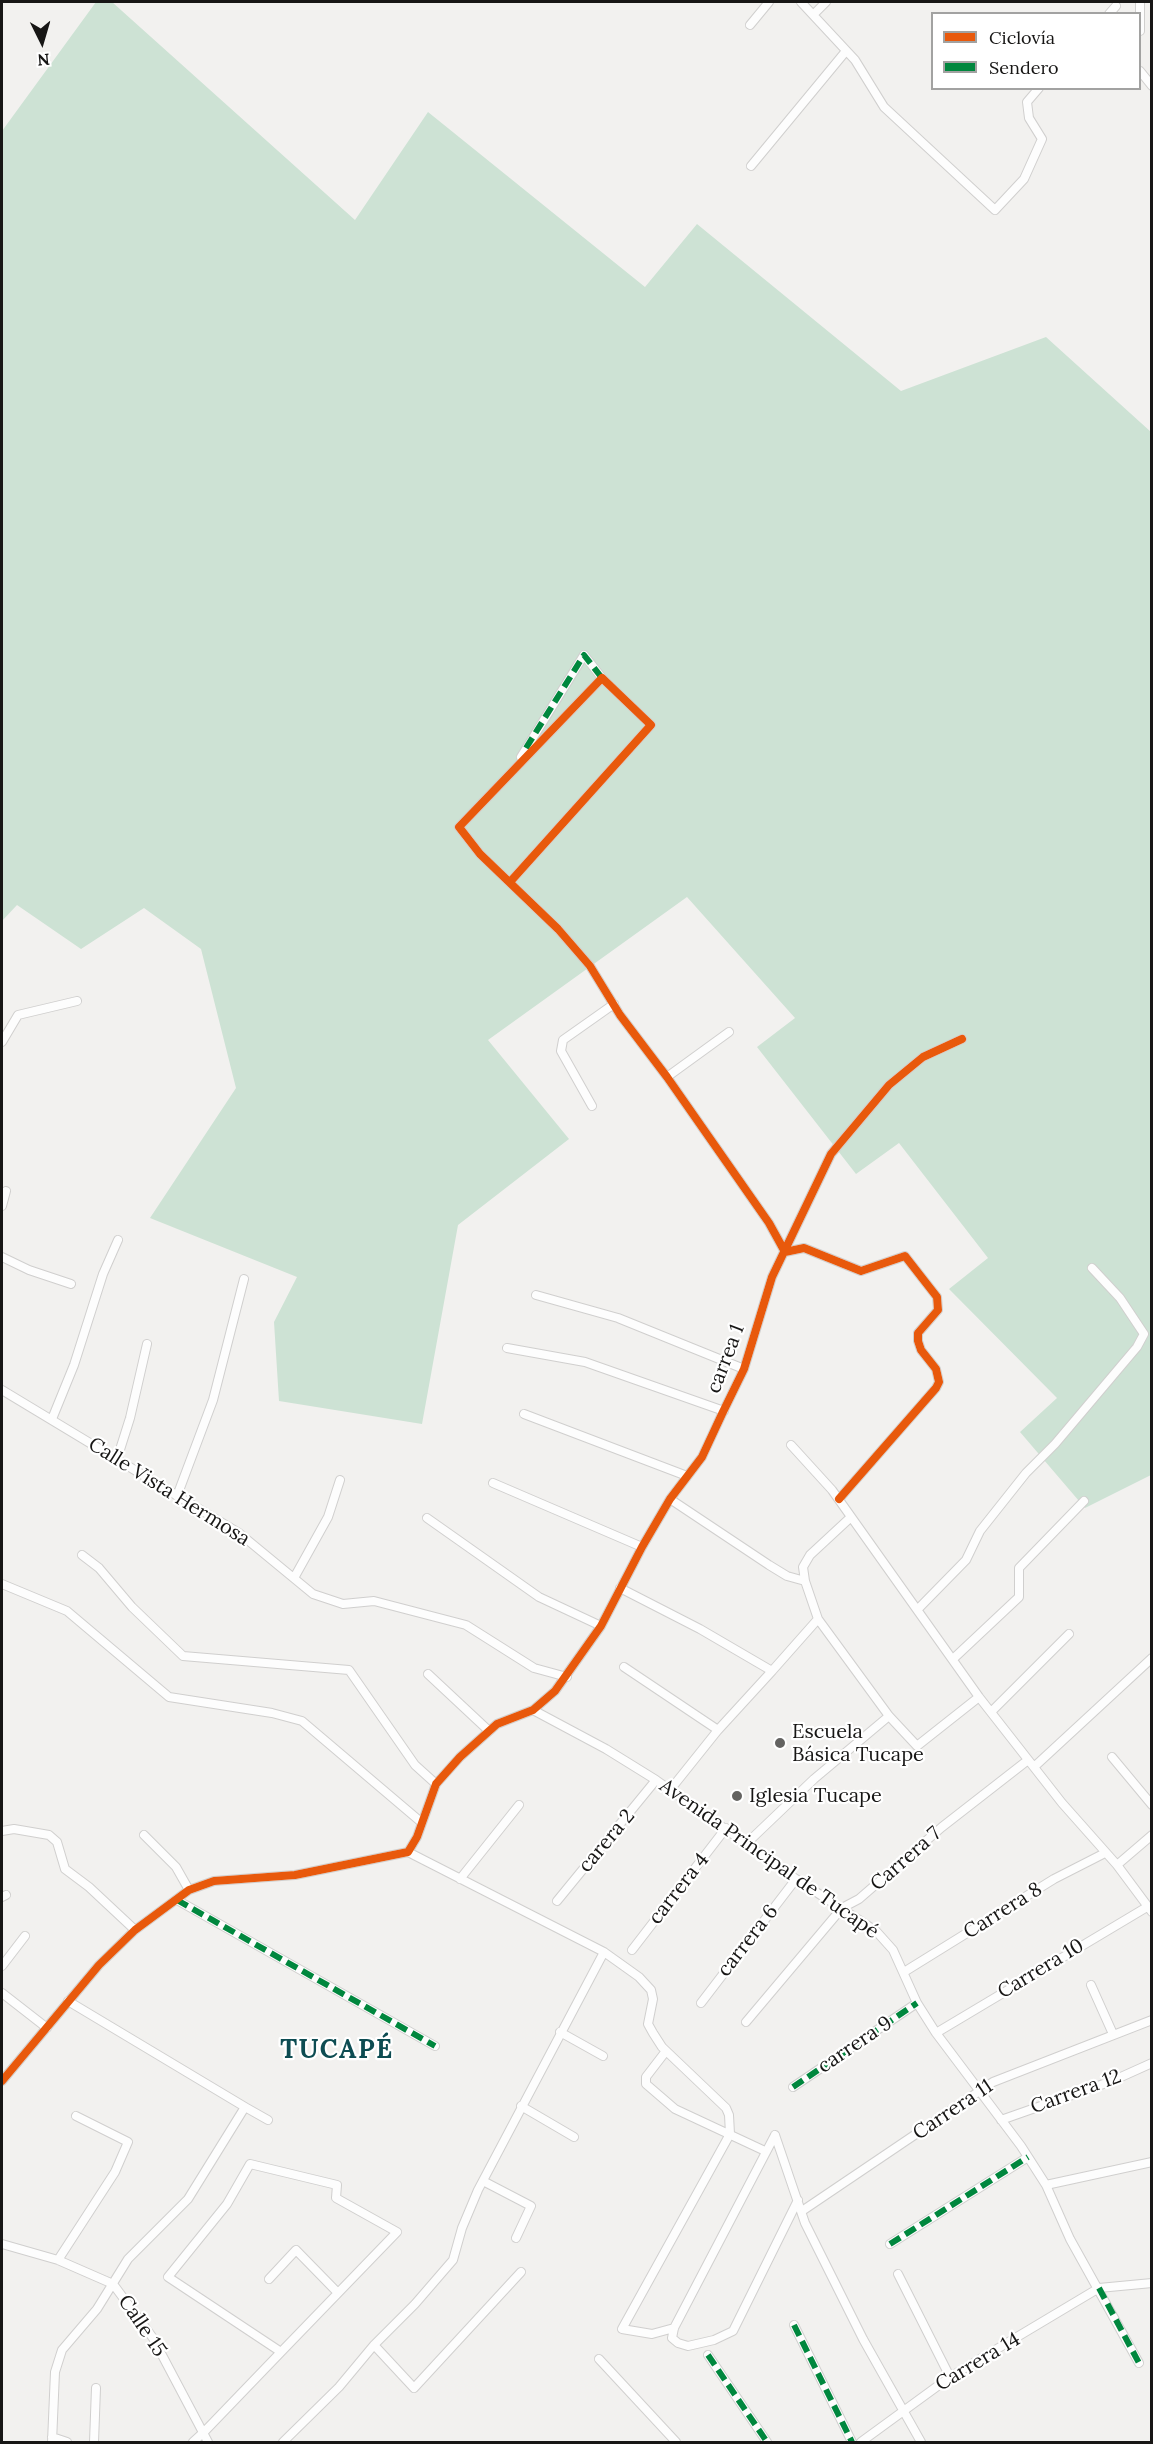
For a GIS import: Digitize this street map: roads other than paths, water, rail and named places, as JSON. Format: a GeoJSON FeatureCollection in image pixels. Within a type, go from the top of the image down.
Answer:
{"type":"FeatureCollection","features":[{"type":"Feature","properties":{"kind":"street"},"geometry":{"type":"LineString","coordinates":[[750,25],[769,2]]}},
{"type":"Feature","properties":{"kind":"street"},"geometry":{"type":"LineString","coordinates":[[801,2],[846,51],[884,107],[995,210],[1024,179],[1042,139],[1029,118],[1027,102],[1037,90]]}},
{"type":"Feature","properties":{"kind":"street"},"geometry":{"type":"LineString","coordinates":[[813,15],[826,2]]}},
{"type":"Feature","properties":{"kind":"street"},"geometry":{"type":"LineString","coordinates":[[1110,12],[1116,6]]}},
{"type":"Feature","properties":{"kind":"street"},"geometry":{"type":"LineString","coordinates":[[751,166],[846,51]]}},
{"type":"Feature","properties":{"kind":"street"},"geometry":{"type":"LineString","coordinates":[[1141,72],[1152,86]]}},
{"type":"Feature","properties":{"kind":"street"},"geometry":{"type":"LineString","coordinates":[[510,882],[651,725],[602,678],[584,656],[512,771]]}},
{"type":"Feature","properties":{"kind":"street"},"geometry":{"type":"LineString","coordinates":[[602,678],[459,827],[480,854],[558,929],[590,966],[614,1004],[668,1077],[769,1223],[785,1252],[804,1248],[861,1271],[905,1256],[937,1297],[938,1310],[918,1333],[918,1341],[921,1350],[936,1369],[939,1382],[839,1499]]}},
{"type":"Feature","properties":{"kind":"street"},"geometry":{"type":"LineString","coordinates":[[2,1042],[18,1015],[77,1001]]}},
{"type":"Feature","properties":{"kind":"street"},"geometry":{"type":"LineString","coordinates":[[592,1106],[561,1051],[563,1040],[614,1004]]}},
{"type":"Feature","properties":{"kind":"street"},"geometry":{"type":"LineString","coordinates":[[668,1077],[729,1032]]}},
{"type":"Feature","properties":{"kind":"street","name":"carrea 1"},"geometry":{"type":"LineString","coordinates":[[532,1710],[567,1677],[601,1626],[670,1499],[702,1457],[744,1369],[772,1277],[831,1154],[889,1085],[923,1057],[962,1039]]}},
{"type":"Feature","properties":{"kind":"street"},"geometry":{"type":"LineString","coordinates":[[2,1206],[6,1191]]}},
{"type":"Feature","properties":{"kind":"street"},"geometry":{"type":"LineString","coordinates":[[52,1419],[74,1365],[103,1274],[118,1240]]}},
{"type":"Feature","properties":{"kind":"street"},"geometry":{"type":"LineString","coordinates":[[2,1257],[29,1270],[71,1284]]}},
{"type":"Feature","properties":{"kind":"street"},"geometry":{"type":"LineString","coordinates":[[918,1609],[966,1560],[986,1522],[1137,1347],[1144,1334],[1120,1298],[1092,1268]]}},
{"type":"Feature","properties":{"kind":"street"},"geometry":{"type":"LineString","coordinates":[[177,1496],[213,1400],[244,1279]]}},
{"type":"Feature","properties":{"kind":"street"},"geometry":{"type":"LineString","coordinates":[[536,1295],[618,1318],[744,1369]]}},
{"type":"Feature","properties":{"kind":"street"},"geometry":{"type":"LineString","coordinates":[[117,1459],[130,1418],[147,1344]]}},
{"type":"Feature","properties":{"kind":"street"},"geometry":{"type":"LineString","coordinates":[[507,1348],[585,1362],[724,1411]]}},
{"type":"Feature","properties":{"kind":"street","name":"Calle Vista Hermosa"},"geometry":{"type":"LineString","coordinates":[[2,1390],[239,1533],[313,1594],[343,1604],[374,1601],[466,1625],[534,1668],[567,1677]]}},
{"type":"Feature","properties":{"kind":"street"},"geometry":{"type":"LineString","coordinates":[[524,1414],[687,1476]]}},
{"type":"Feature","properties":{"kind":"street"},"geometry":{"type":"LineString","coordinates":[[790,1444],[839,1499],[979,1697],[1028,1760],[1117,1865],[1150,1910]]}},
{"type":"Feature","properties":{"kind":"street"},"geometry":{"type":"LineString","coordinates":[[294,1578],[328,1517],[340,1480]]}},
{"type":"Feature","properties":{"kind":"street"},"geometry":{"type":"LineString","coordinates":[[493,1483],[642,1547]]}},
{"type":"Feature","properties":{"kind":"street"},"geometry":{"type":"LineString","coordinates":[[670,1499],[778,1570],[805,1581]]}},
{"type":"Feature","properties":{"kind":"street"},"geometry":{"type":"LineString","coordinates":[[953,1659],[1019,1597],[1019,1568],[1084,1500]]}},
{"type":"Feature","properties":{"kind":"street"},"geometry":{"type":"LineString","coordinates":[[851,1517],[810,1555],[803,1567],[805,1581],[818,1619],[889,1716],[917,1746],[979,1697]]}},
{"type":"Feature","properties":{"kind":"street"},"geometry":{"type":"LineString","coordinates":[[427,1518],[539,1597],[601,1626]]}},
{"type":"Feature","properties":{"kind":"street"},"geometry":{"type":"LineString","coordinates":[[82,1555],[99,1568],[132,1607],[183,1656],[349,1670],[415,1765],[436,1784]]}},
{"type":"Feature","properties":{"kind":"street"},"geometry":{"type":"LineString","coordinates":[[2,1584],[67,1611],[169,1697],[272,1713],[302,1721],[421,1822]]}},
{"type":"Feature","properties":{"kind":"street"},"geometry":{"type":"LineString","coordinates":[[620,1588],[700,1629],[772,1671]]}},
{"type":"Feature","properties":{"kind":"street"},"geometry":{"type":"LineString","coordinates":[[670,1790],[718,1730],[818,1619]]}},
{"type":"Feature","properties":{"kind":"street"},"geometry":{"type":"LineString","coordinates":[[991,1712],[1069,1634]]}},
{"type":"Feature","properties":{"kind":"street"},"geometry":{"type":"LineString","coordinates":[[1034,1767],[1152,1658]]}},
{"type":"Feature","properties":{"kind":"street"},"geometry":{"type":"LineString","coordinates":[[624,1667],[718,1730]]}},
{"type":"Feature","properties":{"kind":"street"},"geometry":{"type":"LineString","coordinates":[[428,1674],[489,1731]]}},
{"type":"Feature","properties":{"kind":"street"},"geometry":{"type":"LineString","coordinates":[[408,1852],[417,1837],[436,1784],[497,1724],[532,1710]]}},
{"type":"Feature","properties":{"kind":"street","name":"Avenida Principal de Tucapé"},"geometry":{"type":"LineString","coordinates":[[532,1710],[606,1749],[656,1780],[796,1880],[876,1931],[893,1950],[917,2003],[936,2033],[1028,2157],[1046,2185],[1070,2239],[1139,2363]]}},
{"type":"Feature","properties":{"kind":"street"},"geometry":{"type":"LineString","coordinates":[[747,1843],[814,1779],[889,1716]]}},
{"type":"Feature","properties":{"kind":"street"},"geometry":{"type":"LineString","coordinates":[[1112,1757],[1152,1805]]}},
{"type":"Feature","properties":{"kind":"street","name":"Carrera 7"},"geometry":{"type":"LineString","coordinates":[[746,2022],[842,1908],[860,1899],[942,1827],[1028,1760]]}},
{"type":"Feature","properties":{"kind":"street","name":"carera 2"},"geometry":{"type":"LineString","coordinates":[[557,1901],[656,1780]]}},
{"type":"Feature","properties":{"kind":"street"},"geometry":{"type":"LineString","coordinates":[[460,1879],[519,1805]]}},
{"type":"Feature","properties":{"kind":"street","name":"carrera 4"},"geometry":{"type":"LineString","coordinates":[[632,1950],[726,1828]]}},
{"type":"Feature","properties":{"kind":"street"},"geometry":{"type":"LineString","coordinates":[[2,1831],[14,1829],[49,1835],[57,1842],[65,1869],[89,1887],[135,1930]]}},
{"type":"Feature","properties":{"kind":"street"},"geometry":{"type":"LineString","coordinates":[[1117,1865],[1152,1834]]}},
{"type":"Feature","properties":{"kind":"street"},"geometry":{"type":"LineString","coordinates":[[144,1835],[176,1867],[189,1890]]}},
{"type":"Feature","properties":{"kind":"street"},"geometry":{"type":"LineString","coordinates":[[2,2081],[99,1965],[135,1930],[189,1890],[213,1881],[296,1875],[408,1852],[604,1952],[639,1977],[651,1990],[653,1998],[648,2024],[666,2051],[726,2108],[730,2134],[622,2329],[652,2334],[674,2328]]}},
{"type":"Feature","properties":{"kind":"street","name":"Carrera 8"},"geometry":{"type":"LineString","coordinates":[[904,1972],[1054,1880],[1105,1853]]}},
{"type":"Feature","properties":{"kind":"street","name":"carrera 6"},"geometry":{"type":"LineString","coordinates":[[701,2003],[796,1880]]}},
{"type":"Feature","properties":{"kind":"street"},"geometry":{"type":"LineString","coordinates":[[177,1900],[435,2046]]}},
{"type":"Feature","properties":{"kind":"street","name":"Carrera 10"},"geometry":{"type":"LineString","coordinates":[[936,2033],[1150,1910]]}},
{"type":"Feature","properties":{"kind":"street"},"geometry":{"type":"LineString","coordinates":[[2,1966],[26,1936]]}},
{"type":"Feature","properties":{"kind":"street"},"geometry":{"type":"LineString","coordinates":[[283,2442],[339,2387],[374,2345],[415,2304],[453,2260],[462,2228],[483,2181],[520,2106],[604,1952]]}},
{"type":"Feature","properties":{"kind":"street"},"geometry":{"type":"LineString","coordinates":[[1091,1985],[1113,2034]]}},
{"type":"Feature","properties":{"kind":"street"},"geometry":{"type":"LineString","coordinates":[[2,1993],[47,2028]]}},
{"type":"Feature","properties":{"kind":"street"},"geometry":{"type":"LineString","coordinates":[[68,2001],[268,2120]]}},
{"type":"Feature","properties":{"kind":"street","name":"carrera 9"},"geometry":{"type":"LineString","coordinates":[[793,2087],[917,2003]]}},
{"type":"Feature","properties":{"kind":"street","name":"Carrera 11"},"geometry":{"type":"LineString","coordinates":[[802,2211],[993,2082],[1152,2020]]}},
{"type":"Feature","properties":{"kind":"street"},"geometry":{"type":"LineString","coordinates":[[560,2032],[603,2056]]}},
{"type":"Feature","properties":{"kind":"street"},"geometry":{"type":"LineString","coordinates":[[666,2051],[646,2077],[646,2084],[675,2109],[765,2151]]}},
{"type":"Feature","properties":{"kind":"street","name":"Carrera 12"},"geometry":{"type":"LineString","coordinates":[[1001,2120],[1112,2081],[1152,2063]]}},
{"type":"Feature","properties":{"kind":"street"},"geometry":{"type":"LineString","coordinates":[[520,2106],[574,2137]]}},
{"type":"Feature","properties":{"kind":"street"},"geometry":{"type":"LineString","coordinates":[[67,2442],[52,2440],[55,2372],[62,2350],[97,2308],[128,2259],[189,2199],[245,2107]]}},
{"type":"Feature","properties":{"kind":"street"},"geometry":{"type":"LineString","coordinates":[[58,2260],[115,2172],[128,2142],[76,2116]]}},
{"type":"Feature","properties":{"kind":"street"},"geometry":{"type":"LineString","coordinates":[[798,2200],[733,2331],[714,2340],[688,2346],[672,2338],[674,2328],[765,2151],[775,2136],[802,2211],[863,2339],[921,2442]]}},
{"type":"Feature","properties":{"kind":"street"},"geometry":{"type":"LineString","coordinates":[[890,2244],[1028,2157]]}},
{"type":"Feature","properties":{"kind":"street"},"geometry":{"type":"LineString","coordinates":[[1046,2185],[1152,2162]]}},
{"type":"Feature","properties":{"kind":"street"},"geometry":{"type":"LineString","coordinates":[[193,2442],[204,2432],[397,2232],[336,2198],[338,2185],[250,2164],[227,2204],[168,2277],[281,2352]]}},
{"type":"Feature","properties":{"kind":"street"},"geometry":{"type":"LineString","coordinates":[[483,2181],[531,2206],[516,2238]]}},
{"type":"Feature","properties":{"kind":"street","name":"Calle 15"},"geometry":{"type":"LineString","coordinates":[[2,2244],[58,2260],[113,2284],[153,2338],[208,2442]]}},
{"type":"Feature","properties":{"kind":"street"},"geometry":{"type":"LineString","coordinates":[[269,2279],[296,2250],[338,2293]]}},
{"type":"Feature","properties":{"kind":"street"},"geometry":{"type":"LineString","coordinates":[[374,2345],[414,2388],[521,2272]]}},
{"type":"Feature","properties":{"kind":"street"},"geometry":{"type":"LineString","coordinates":[[898,2274],[950,2377]]}},
{"type":"Feature","properties":{"kind":"street"},"geometry":{"type":"LineString","coordinates":[[1099,2288],[1152,2283]]}},
{"type":"Feature","properties":{"kind":"street","name":"Carrera 14"},"geometry":{"type":"LineString","coordinates":[[861,2442],[950,2377],[1099,2288]]}},
{"type":"Feature","properties":{"kind":"street"},"geometry":{"type":"LineString","coordinates":[[794,2325],[852,2442]]}},
{"type":"Feature","properties":{"kind":"street"},"geometry":{"type":"LineString","coordinates":[[708,2355],[767,2442]]}},
{"type":"Feature","properties":{"kind":"street"},"geometry":{"type":"LineString","coordinates":[[599,2359],[676,2442]]}},
{"type":"Feature","properties":{"kind":"street"},"geometry":{"type":"LineString","coordinates":[[94,2442],[96,2388]]}},
{"type":"Feature","properties":{"kind":"place","name":"Escuela Básica Tucape"},"geometry":{"type":"Point","coordinates":[780,1743]}},
{"type":"Feature","properties":{"kind":"place","name":"Iglesia Tucape"},"geometry":{"type":"Point","coordinates":[737,1796]}},
{"type":"Feature","properties":{"kind":"district","name":"TUCAPÉ"},"geometry":{"type":"Point","coordinates":[337,2051]}}]}
